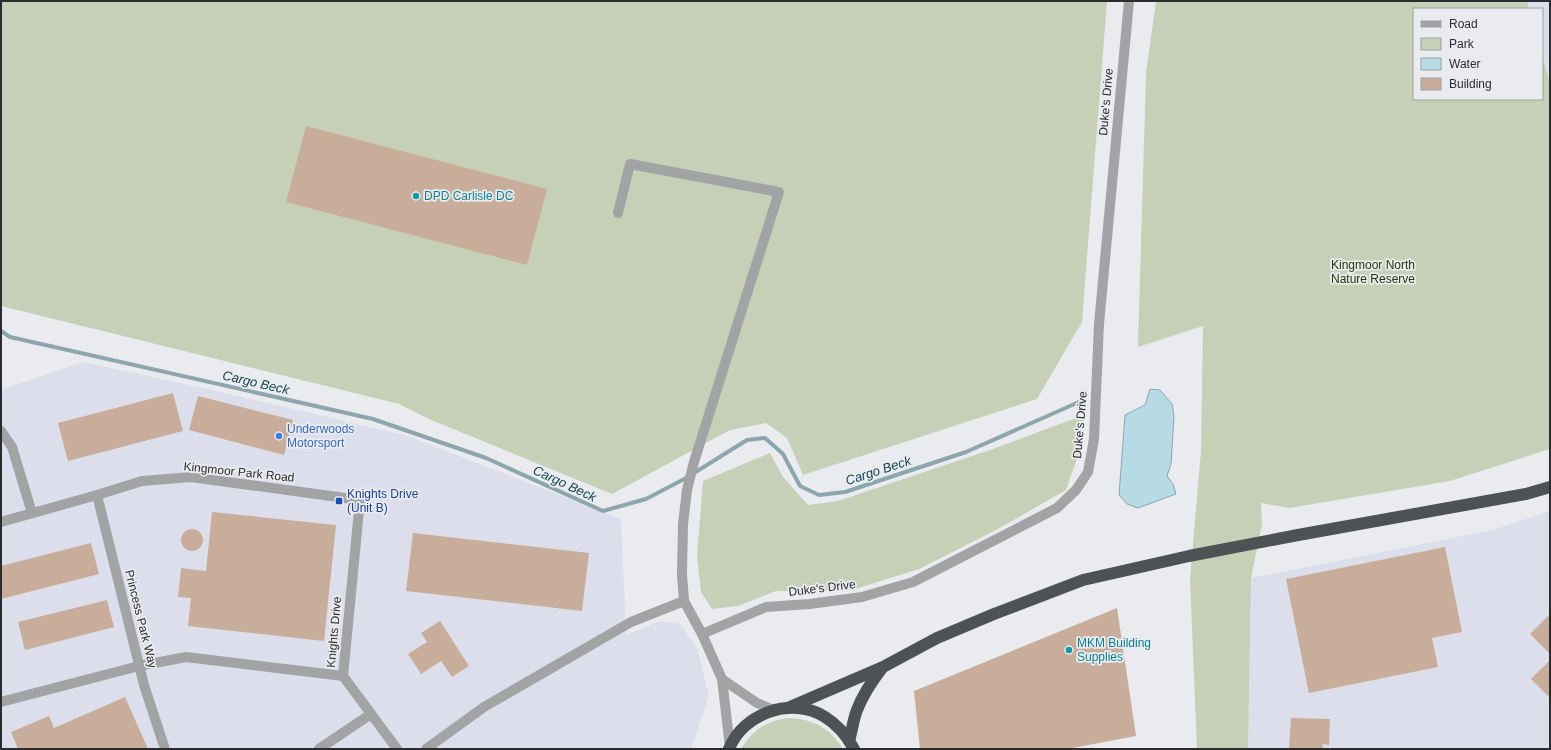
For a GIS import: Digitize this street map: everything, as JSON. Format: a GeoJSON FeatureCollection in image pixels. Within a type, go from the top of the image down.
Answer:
{"type":"FeatureCollection","features":[{"type":"Feature","properties":{"kind":"highway"},"geometry":{"type":"LineString","coordinates":[[729,748],[740,730],[756,718],[774,710],[790,707],[883,667],[936,638],[1083,580],[1189,556],[1526,494],[1550,487]]}},
{"type":"Feature","properties":{"kind":"highway"},"geometry":{"type":"LineString","coordinates":[[852,745],[856,712],[860,701],[883,667]]}},
{"type":"Feature","properties":{"kind":"highway"},"geometry":{"type":"LineString","coordinates":[[790,707],[808,710],[824,716],[838,727],[852,745]]}},
{"type":"Feature","properties":{"kind":"street","name":"Duke's Drive"},"geometry":{"type":"LineString","coordinates":[[702,634],[766,607],[810,604],[862,597],[913,582],[949,565],[1057,508],[1076,490],[1088,472],[1094,439],[1100,324],[1129,1]]}},
{"type":"Feature","properties":{"kind":"street"},"geometry":{"type":"LineString","coordinates":[[618,212],[630,164],[779,192],[694,462],[687,490],[682,575],[684,601],[702,634],[722,680],[729,748]]}},
{"type":"Feature","properties":{"kind":"street"},"geometry":{"type":"LineString","coordinates":[[1,431],[12,447],[32,513]]}},
{"type":"Feature","properties":{"kind":"street","name":"Kingmoor Park Road"},"geometry":{"type":"LineString","coordinates":[[1,522],[142,481],[191,477],[360,500]]}},
{"type":"Feature","properties":{"kind":"street","name":"Princess Park Way"},"geometry":{"type":"LineString","coordinates":[[97,495],[139,666],[165,749]]}},
{"type":"Feature","properties":{"kind":"street","name":"Knights Drive"},"geometry":{"type":"LineString","coordinates":[[360,500],[343,676],[397,749]]}},
{"type":"Feature","properties":{"kind":"street"},"geometry":{"type":"LineString","coordinates":[[426,749],[484,707],[631,622],[684,601]]}},
{"type":"Feature","properties":{"kind":"street"},"geometry":{"type":"LineString","coordinates":[[1,702],[139,666],[186,657],[343,676]]}},
{"type":"Feature","properties":{"kind":"street"},"geometry":{"type":"LineString","coordinates":[[722,680],[757,703],[774,710]]}},
{"type":"Feature","properties":{"kind":"street"},"geometry":{"type":"LineString","coordinates":[[319,749],[371,714]]}},
{"type":"Feature","properties":{"kind":"shaded area"},"geometry":{"type":"Polygon","coordinates":[[[1527,1],[1550,1],[1550,83],[1543,58],[1543,8],[1529,8],[1527,1]]]}},
{"type":"Feature","properties":{"kind":"shaded area"},"geometry":{"type":"Polygon","coordinates":[[[83,362],[217,391],[408,436],[621,519],[626,635],[660,621],[680,624],[697,648],[709,695],[691,749],[1,749],[1,390],[83,362]]]}},
{"type":"Feature","properties":{"kind":"shaded area"},"geometry":{"type":"Polygon","coordinates":[[[1550,511],[1550,749],[1248,749],[1251,578],[1493,530],[1550,511]]]}},
{"type":"Feature","properties":{"kind":"green space"},"geometry":{"type":"Polygon","coordinates":[[[1,1],[1107,1],[1082,322],[1037,399],[803,475],[787,438],[766,423],[730,430],[612,494],[429,419],[399,404],[1,306],[1,1]]]}},
{"type":"Feature","properties":{"kind":"green space","name":"Kingmoor North Nature Reserve"},"geometry":{"type":"Polygon","coordinates":[[[1156,1],[1527,1],[1529,8],[1413,8],[1413,100],[1543,100],[1543,58],[1550,83],[1550,449],[1450,481],[1289,508],[1261,503],[1262,524],[1251,578],[1248,749],[1197,749],[1190,579],[1201,451],[1203,326],[1138,347],[1146,73],[1156,1]]]}},
{"type":"Feature","properties":{"kind":"green space"},"geometry":{"type":"Polygon","coordinates":[[[1084,415],[1081,447],[1066,490],[998,529],[919,569],[852,590],[776,591],[738,606],[712,609],[701,592],[697,556],[703,481],[770,453],[783,477],[808,505],[838,501],[990,450],[1084,415]]]}},
{"type":"Feature","properties":{"kind":"green space"},"geometry":{"type":"Polygon","coordinates":[[[789,718],[806,720],[827,730],[843,749],[741,749],[750,736],[761,727],[774,721],[789,718]]]}},
{"type":"Feature","properties":{"kind":"water"},"geometry":{"type":"Polygon","coordinates":[[[1150,389],[1160,390],[1172,404],[1174,416],[1171,464],[1167,476],[1173,484],[1176,494],[1138,508],[1127,504],[1119,495],[1125,415],[1145,405],[1150,389]]]}},
{"type":"Feature","properties":{"kind":"building","name":"DPD Carlisle DC"},"geometry":{"type":"Polygon","coordinates":[[[306,126],[547,189],[527,265],[286,202],[306,126]]]}},
{"type":"Feature","properties":{"kind":"building"},"geometry":{"type":"Polygon","coordinates":[[[173,393],[183,431],[68,461],[58,423],[173,393]]]}},
{"type":"Feature","properties":{"kind":"building"},"geometry":{"type":"Polygon","coordinates":[[[198,396],[293,420],[284,455],[189,430],[198,396]]]}},
{"type":"Feature","properties":{"kind":"building"},"geometry":{"type":"Polygon","coordinates":[[[212,512],[336,525],[324,641],[188,626],[191,598],[178,597],[181,568],[206,571],[212,512]]]}},
{"type":"Feature","properties":{"kind":"building"},"geometry":{"type":"Polygon","coordinates":[[[192,529],[200,532],[203,540],[200,548],[192,551],[184,548],[181,540],[184,532],[192,529]]]}},
{"type":"Feature","properties":{"kind":"building"},"geometry":{"type":"Polygon","coordinates":[[[413,533],[589,553],[582,611],[406,591],[413,533]]]}},
{"type":"Feature","properties":{"kind":"building"},"geometry":{"type":"Polygon","coordinates":[[[91,543],[99,574],[1,599],[1,566],[91,543]]]}},
{"type":"Feature","properties":{"kind":"building"},"geometry":{"type":"Polygon","coordinates":[[[1445,547],[1462,632],[1432,638],[1438,667],[1309,693],[1286,579],[1445,547]]]}},
{"type":"Feature","properties":{"kind":"building"},"geometry":{"type":"Polygon","coordinates":[[[107,600],[114,627],[25,650],[18,622],[107,600]]]}},
{"type":"Feature","properties":{"kind":"building","name":"MKM Building Supplies"},"geometry":{"type":"Polygon","coordinates":[[[1117,608],[1136,736],[1067,749],[920,749],[914,691],[1117,608]]]}},
{"type":"Feature","properties":{"kind":"building"},"geometry":{"type":"Polygon","coordinates":[[[1550,614],[1550,654],[1530,634],[1550,614]]]}},
{"type":"Feature","properties":{"kind":"building"},"geometry":{"type":"Polygon","coordinates":[[[440,621],[469,666],[452,677],[441,661],[421,674],[408,654],[427,642],[421,633],[440,621]]]}},
{"type":"Feature","properties":{"kind":"building"},"geometry":{"type":"Polygon","coordinates":[[[1550,660],[1550,698],[1531,679],[1550,660]]]}},
{"type":"Feature","properties":{"kind":"building"},"geometry":{"type":"Polygon","coordinates":[[[125,697],[148,749],[18,749],[11,732],[49,716],[54,728],[125,697]]]}},
{"type":"Feature","properties":{"kind":"building"},"geometry":{"type":"Polygon","coordinates":[[[1291,718],[1330,719],[1329,745],[1323,744],[1322,749],[1289,749],[1291,718]]]}},
{"type":"Feature","properties":{"kind":"waterway","name":"Cargo Beck"},"geometry":{"type":"LineString","coordinates":[[1,331],[10,337],[373,419],[486,458],[603,511],[646,499],[688,477]]}},
{"type":"Feature","properties":{"kind":"waterway","name":"Cargo Beck"},"geometry":{"type":"LineString","coordinates":[[694,473],[747,440],[765,438],[783,454],[800,486],[819,495],[845,492],[966,452],[1079,402]]}},
{"type":"Feature","properties":{"kind":"place","name":"DPD Carlisle DC"},"geometry":{"type":"Point","coordinates":[416,196]}},
{"type":"Feature","properties":{"kind":"place","name":"Underwoods Motorsport"},"geometry":{"type":"Point","coordinates":[279,436]}},
{"type":"Feature","properties":{"kind":"place","name":"Knights Drive (Unit B)"},"geometry":{"type":"Point","coordinates":[339,501]}},
{"type":"Feature","properties":{"kind":"place","name":"MKM Building Supplies"},"geometry":{"type":"Point","coordinates":[1069,650]}}]}
